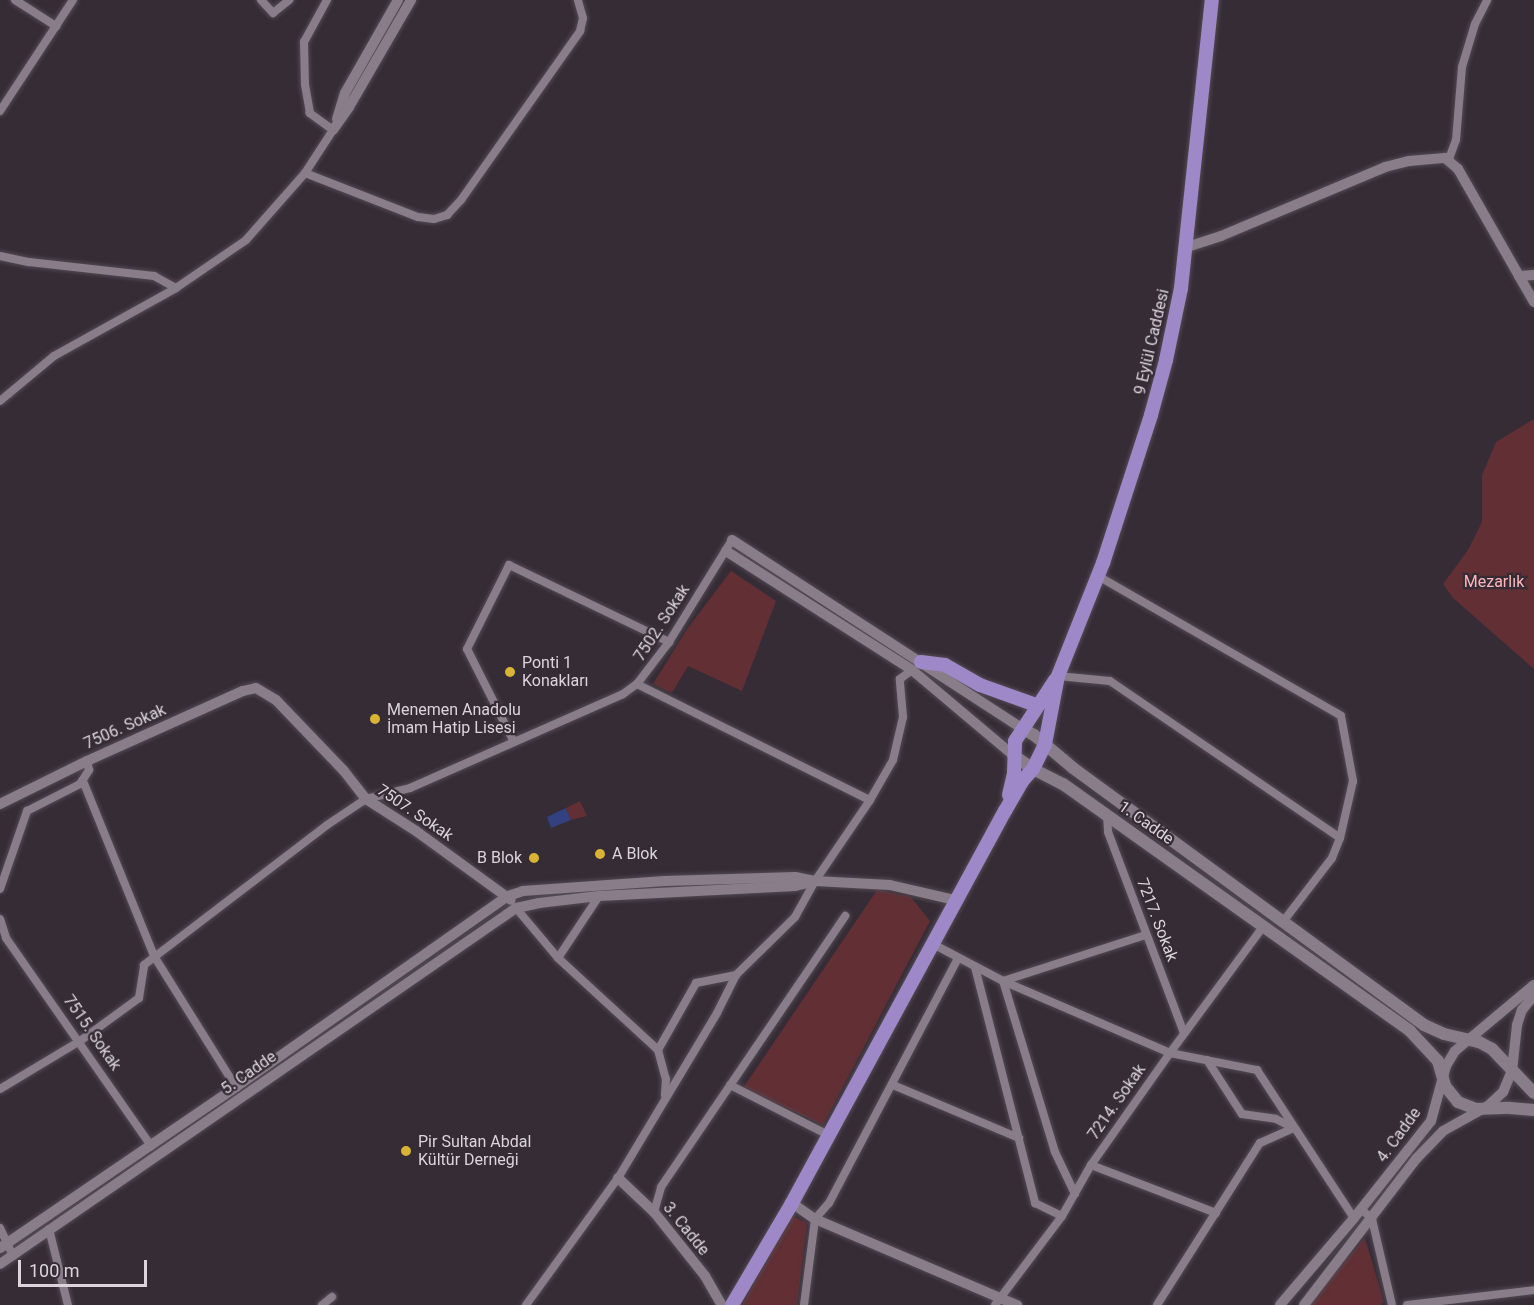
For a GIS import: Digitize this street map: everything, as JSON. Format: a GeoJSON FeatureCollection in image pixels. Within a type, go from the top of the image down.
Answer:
{"type":"FeatureCollection","features":[{"type":"Feature","properties":{"kind":"main road","name":"9 Eylül Caddesi"},"geometry":{"type":"LineString","coordinates":[[732,1305],[792,1203],[955,900],[1046,744],[1058,676],[1098,576],[1151,415],[1166,360],[1181,288],[1212,0]]}},
{"type":"Feature","properties":{"kind":"main road"},"geometry":{"type":"LineString","coordinates":[[916,666],[945,665],[980,685],[1036,705]]}},
{"type":"Feature","properties":{"kind":"main road","name":"9 Eylül Caddesi"},"geometry":{"type":"LineString","coordinates":[[1005,811],[1014,773],[1015,741],[1036,705],[1058,676]]}},
{"type":"Feature","properties":{"kind":"main road","name":"1. Cadde"},"geometry":{"type":"LineString","coordinates":[[1023,729],[1282,923],[1424,1025],[1444,1034],[1492,1048],[1534,1092]]}},
{"type":"Feature","properties":{"kind":"main road","name":"1. Cadde"},"geometry":{"type":"LineString","coordinates":[[1013,755],[1033,769],[1063,784],[1410,1031],[1438,1060],[1449,1092],[1458,1102],[1482,1109],[1534,1110]]}},
{"type":"Feature","properties":{"kind":"street"},"geometry":{"type":"LineString","coordinates":[[15,0],[56,26]]}},
{"type":"Feature","properties":{"kind":"street"},"geometry":{"type":"LineString","coordinates":[[0,111],[73,0]]}},
{"type":"Feature","properties":{"kind":"street"},"geometry":{"type":"LineString","coordinates":[[261,0],[273,13],[289,0]]}},
{"type":"Feature","properties":{"kind":"street"},"geometry":{"type":"LineString","coordinates":[[327,0],[304,42],[305,73],[310,113],[333,130]]}},
{"type":"Feature","properties":{"kind":"street"},"geometry":{"type":"LineString","coordinates":[[333,130],[345,93],[399,0]]}},
{"type":"Feature","properties":{"kind":"street"},"geometry":{"type":"LineString","coordinates":[[0,401],[54,356],[176,288],[246,240],[304,173],[349,107],[411,0]]}},
{"type":"Feature","properties":{"kind":"street"},"geometry":{"type":"LineString","coordinates":[[304,173],[418,217],[434,219],[447,215],[461,200],[580,31],[583,18],[578,0]]}},
{"type":"Feature","properties":{"kind":"street"},"geometry":{"type":"LineString","coordinates":[[1449,159],[1456,140],[1462,67],[1475,24],[1486,0]]}},
{"type":"Feature","properties":{"kind":"street"},"geometry":{"type":"LineString","coordinates":[[1184,248],[1221,236],[1385,166],[1415,160],[1449,159]]}},
{"type":"Feature","properties":{"kind":"street"},"geometry":{"type":"LineString","coordinates":[[1449,159],[1534,302]]}},
{"type":"Feature","properties":{"kind":"street"},"geometry":{"type":"LineString","coordinates":[[0,256],[29,262],[154,276],[176,288]]}},
{"type":"Feature","properties":{"kind":"street"},"geometry":{"type":"LineString","coordinates":[[1519,276],[1534,275]]}},
{"type":"Feature","properties":{"kind":"street","name":"7502. Sokak"},"geometry":{"type":"LineString","coordinates":[[154,956],[327,825],[366,799],[410,788],[623,694],[637,684],[669,642],[732,540]]}},
{"type":"Feature","properties":{"kind":"street","name":"1. Cadde"},"geometry":{"type":"LineString","coordinates":[[732,540],[916,666],[1013,755]]}},
{"type":"Feature","properties":{"kind":"street","name":"1. Cadde"},"geometry":{"type":"LineString","coordinates":[[726,551],[1023,729]]}},
{"type":"Feature","properties":{"kind":"street"},"geometry":{"type":"LineString","coordinates":[[514,742],[467,649],[509,565],[669,642]]}},
{"type":"Feature","properties":{"kind":"street"},"geometry":{"type":"LineString","coordinates":[[1098,576],[1341,716],[1353,782],[1340,838],[1332,858],[1282,923]]}},
{"type":"Feature","properties":{"kind":"street"},"geometry":{"type":"LineString","coordinates":[[526,1305],[618,1178],[717,1013],[736,975],[795,916],[815,881],[870,800],[893,760],[903,717],[900,679],[916,666]]}},
{"type":"Feature","properties":{"kind":"street"},"geometry":{"type":"LineString","coordinates":[[1058,676],[1110,681],[1340,838]]}},
{"type":"Feature","properties":{"kind":"street"},"geometry":{"type":"LineString","coordinates":[[637,684],[870,800]]}},
{"type":"Feature","properties":{"kind":"street","name":"7506. Sokak"},"geometry":{"type":"LineString","coordinates":[[0,804],[87,761],[243,691],[256,688],[265,692]]}},
{"type":"Feature","properties":{"kind":"street","name":"7507. Sokak"},"geometry":{"type":"LineString","coordinates":[[265,692],[344,771],[366,799],[508,896]]}},
{"type":"Feature","properties":{"kind":"street"},"geometry":{"type":"LineString","coordinates":[[0,889],[27,811],[83,781],[88,770],[87,761]]}},
{"type":"Feature","properties":{"kind":"street"},"geometry":{"type":"LineString","coordinates":[[83,781],[154,956],[236,1087]]}},
{"type":"Feature","properties":{"kind":"street","name":"7217. Sokak"},"geometry":{"type":"LineString","coordinates":[[1107,816],[1108,832],[1145,935],[1184,1033]]}},
{"type":"Feature","properties":{"kind":"street"},"geometry":{"type":"LineString","coordinates":[[3,1246],[151,1146],[508,896],[523,891],[665,881],[795,877],[815,881],[890,885],[955,900]]}},
{"type":"Feature","properties":{"kind":"street"},"geometry":{"type":"LineString","coordinates":[[516,908],[599,896],[795,886],[815,881]]}},
{"type":"Feature","properties":{"kind":"street"},"geometry":{"type":"LineString","coordinates":[[508,896],[558,958],[658,1050],[666,1079],[665,1098]]}},
{"type":"Feature","properties":{"kind":"street"},"geometry":{"type":"LineString","coordinates":[[558,958],[599,896]]}},
{"type":"Feature","properties":{"kind":"street","name":"5. Cadde"},"geometry":{"type":"LineString","coordinates":[[0,1264],[516,908]]}},
{"type":"Feature","properties":{"kind":"street"},"geometry":{"type":"LineString","coordinates":[[654,1212],[662,1187],[845,916]]}},
{"type":"Feature","properties":{"kind":"street","name":"7515. Sokak"},"geometry":{"type":"LineString","coordinates":[[0,919],[3,941],[80,1041],[151,1146]]}},
{"type":"Feature","properties":{"kind":"street","name":"7214. Sokak"},"geometry":{"type":"LineString","coordinates":[[998,1301],[1062,1216],[1091,1165],[1184,1033],[1263,927]]}},
{"type":"Feature","properties":{"kind":"street"},"geometry":{"type":"LineString","coordinates":[[1003,981],[1145,935]]}},
{"type":"Feature","properties":{"kind":"street"},"geometry":{"type":"LineString","coordinates":[[931,943],[1003,981],[1170,1053],[1257,1070],[1293,1128],[1358,1214],[1372,1219],[1392,1305]]}},
{"type":"Feature","properties":{"kind":"street"},"geometry":{"type":"LineString","coordinates":[[0,1089],[80,1041],[139,998],[144,965],[154,956]]}},
{"type":"Feature","properties":{"kind":"street"},"geometry":{"type":"LineString","coordinates":[[804,1305],[815,1218],[829,1203],[958,958]]}},
{"type":"Feature","properties":{"kind":"street"},"geometry":{"type":"LineString","coordinates":[[975,967],[1035,1203],[1062,1216]]}},
{"type":"Feature","properties":{"kind":"street"},"geometry":{"type":"LineString","coordinates":[[658,1050],[696,983],[736,975]]}},
{"type":"Feature","properties":{"kind":"street"},"geometry":{"type":"LineString","coordinates":[[1003,981],[1055,1152],[1075,1194]]}},
{"type":"Feature","properties":{"kind":"street","name":"4. Cadde"},"geometry":{"type":"LineString","coordinates":[[1280,1305],[1358,1214],[1431,1121],[1451,1056],[1534,985]]}},
{"type":"Feature","properties":{"kind":"street","name":"4. Cadde"},"geometry":{"type":"LineString","coordinates":[[1304,1305],[1416,1159],[1443,1131],[1482,1109],[1503,1092],[1512,1071],[1517,1025],[1522,1010],[1534,996]]}},
{"type":"Feature","properties":{"kind":"street"},"geometry":{"type":"LineString","coordinates":[[1207,1060],[1242,1114],[1276,1119],[1293,1128]]}},
{"type":"Feature","properties":{"kind":"street"},"geometry":{"type":"LineString","coordinates":[[730,1085],[828,1136]]}},
{"type":"Feature","properties":{"kind":"street"},"geometry":{"type":"LineString","coordinates":[[893,1085],[1019,1138]]}},
{"type":"Feature","properties":{"kind":"street"},"geometry":{"type":"LineString","coordinates":[[1157,1305],[1260,1143],[1293,1128]]}},
{"type":"Feature","properties":{"kind":"street"},"geometry":{"type":"LineString","coordinates":[[1091,1165],[1216,1213]]}},
{"type":"Feature","properties":{"kind":"street","name":"3. Cadde"},"geometry":{"type":"LineString","coordinates":[[618,1178],[654,1212],[705,1276],[722,1305]]}},
{"type":"Feature","properties":{"kind":"street"},"geometry":{"type":"LineString","coordinates":[[792,1203],[815,1218],[998,1301],[1017,1305]]}},
{"type":"Feature","properties":{"kind":"street"},"geometry":{"type":"LineString","coordinates":[[0,1228],[3,1246],[13,1256]]}},
{"type":"Feature","properties":{"kind":"street"},"geometry":{"type":"LineString","coordinates":[[50,1229],[68,1305]]}},
{"type":"Feature","properties":{"kind":"street"},"geometry":{"type":"LineString","coordinates":[[1407,1305],[1534,1290]]}},
{"type":"Feature","properties":{"kind":"street"},"geometry":{"type":"LineString","coordinates":[[322,1305],[333,1297]]}},
{"type":"Feature","properties":{"kind":"green space","name":"Mezarlık"},"geometry":{"type":"Polygon","coordinates":[[[1534,419],[1534,669],[1453,598],[1443,584],[1468,550],[1482,522],[1482,475],[1496,442],[1534,419]]]}},
{"type":"Feature","properties":{"kind":"green space"},"geometry":{"type":"Polygon","coordinates":[[[731,571],[776,601],[742,691],[688,666],[672,693],[653,684],[687,629],[731,571]]]}},
{"type":"Feature","properties":{"kind":"green space"},"geometry":{"type":"Polygon","coordinates":[[[580,801],[587,816],[571,820],[566,808],[580,801]]]}},
{"type":"Feature","properties":{"kind":"green space"},"geometry":{"type":"Polygon","coordinates":[[[877,890],[911,897],[930,921],[823,1125],[743,1088],[877,890]]]}},
{"type":"Feature","properties":{"kind":"green space"},"geometry":{"type":"Polygon","coordinates":[[[791,1215],[807,1223],[797,1305],[742,1305],[791,1215]]]}},
{"type":"Feature","properties":{"kind":"green space"},"geometry":{"type":"Polygon","coordinates":[[[1365,1238],[1384,1302],[1381,1305],[1307,1305],[1365,1238]]]}},
{"type":"Feature","properties":{"kind":"water"},"geometry":{"type":"Polygon","coordinates":[[[566,808],[571,820],[551,828],[547,817],[566,808]]]}},
{"type":"Feature","properties":{"kind":"place","name":"Ponti 1 Konakları"},"geometry":{"type":"Point","coordinates":[510,672]}},
{"type":"Feature","properties":{"kind":"place","name":"Menemen Anadolu İmam Hatip Lisesi"},"geometry":{"type":"Point","coordinates":[375,719]}},
{"type":"Feature","properties":{"kind":"place","name":"A Blok"},"geometry":{"type":"Point","coordinates":[600,854]}},
{"type":"Feature","properties":{"kind":"place","name":"B Blok"},"geometry":{"type":"Point","coordinates":[534,858]}},
{"type":"Feature","properties":{"kind":"place","name":"Pir Sultan Abdal Kültür Derneği"},"geometry":{"type":"Point","coordinates":[406,1151]}}]}
